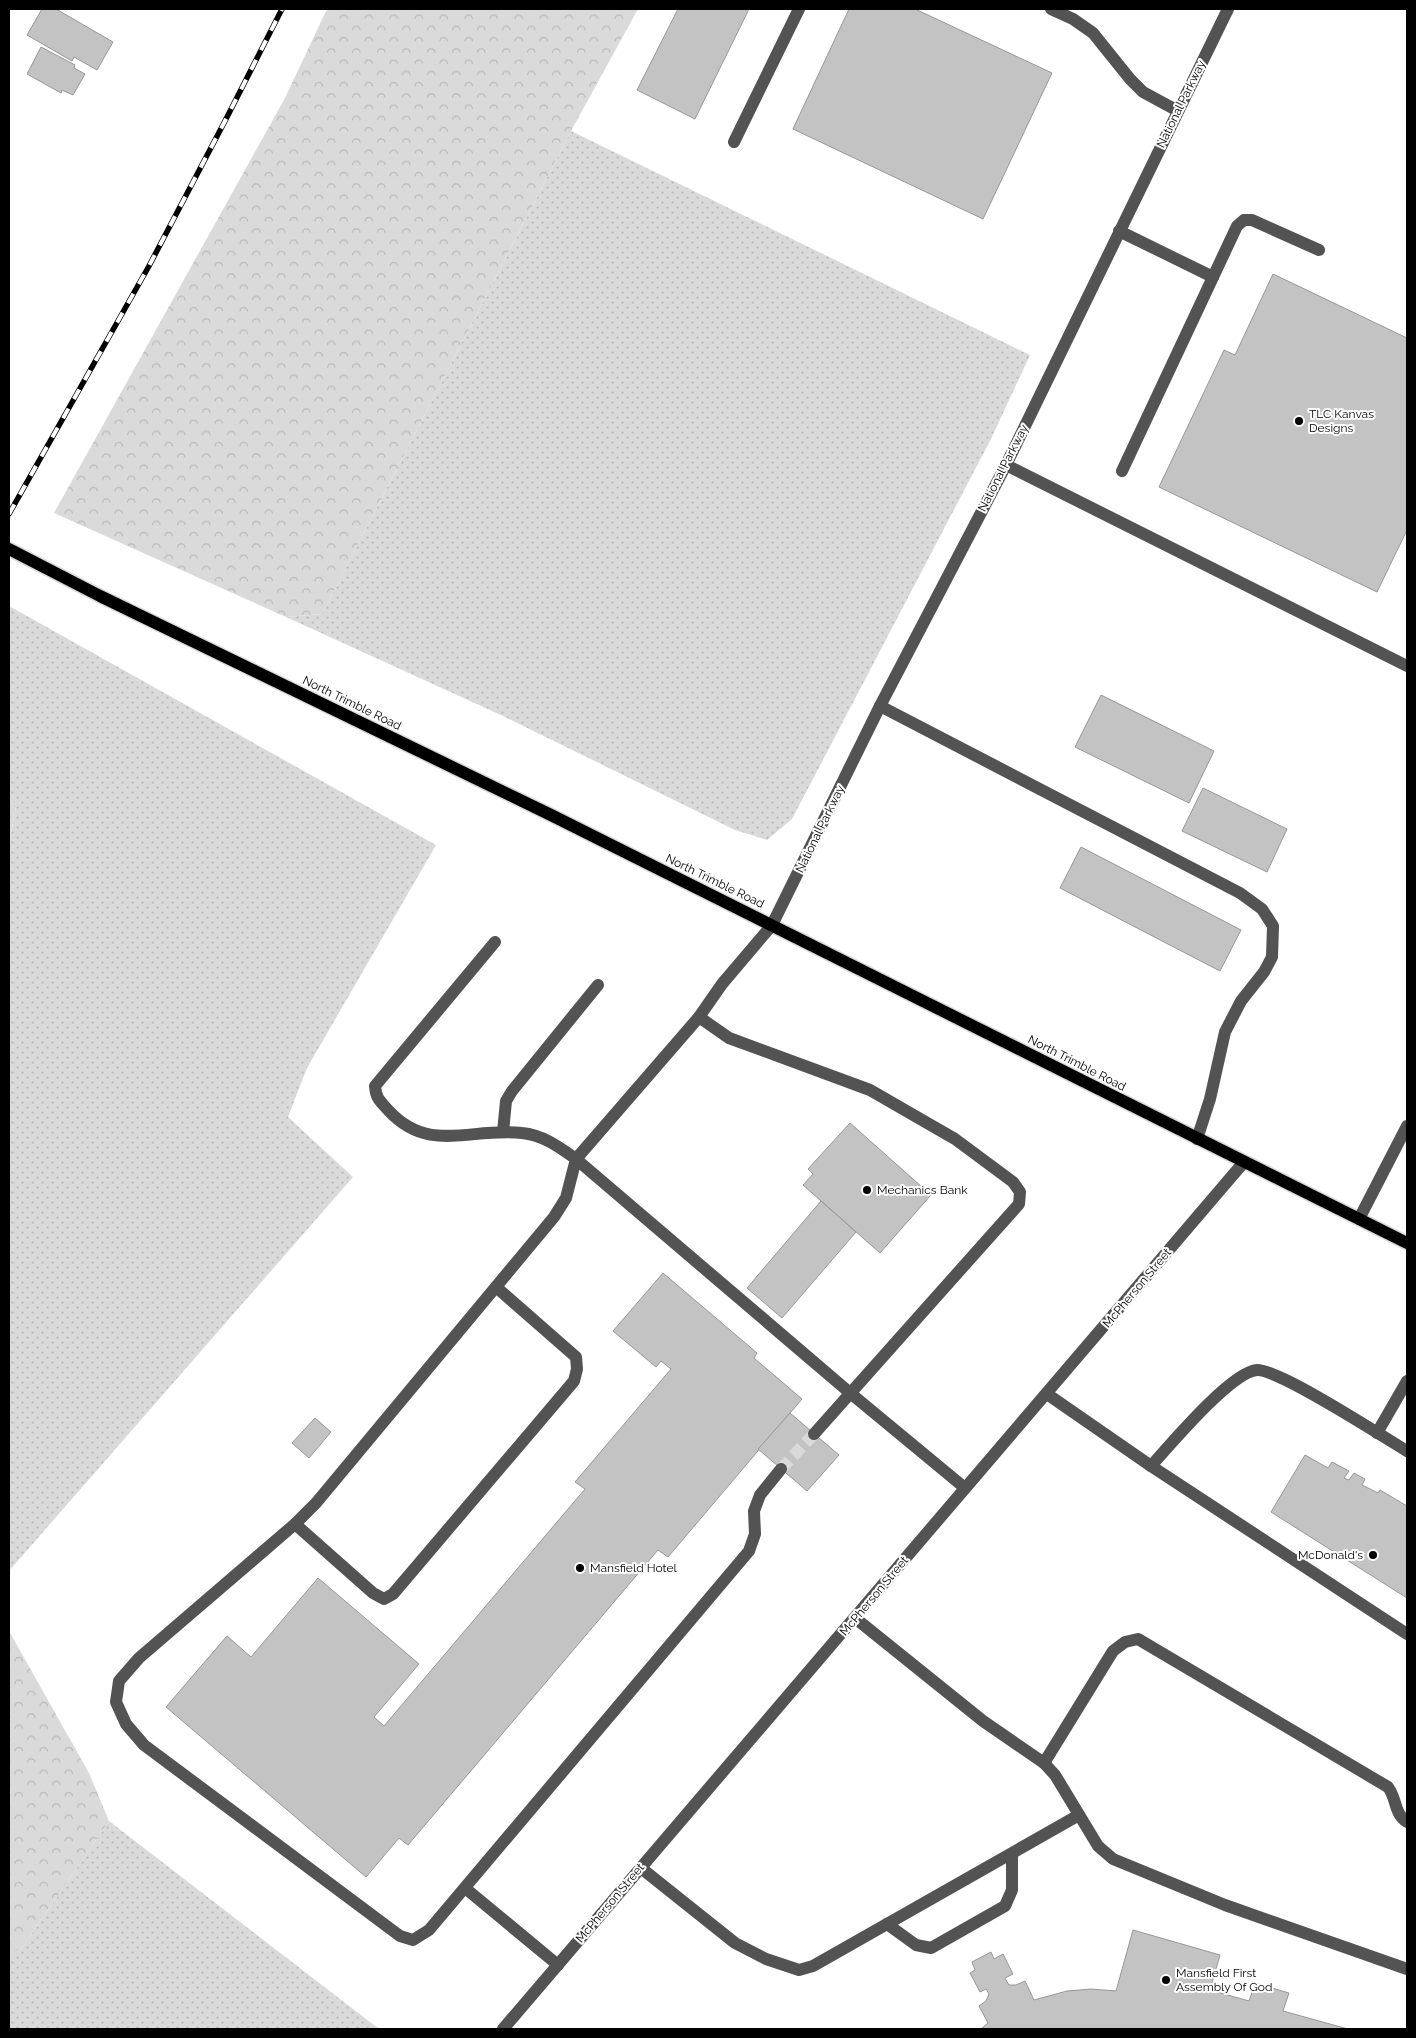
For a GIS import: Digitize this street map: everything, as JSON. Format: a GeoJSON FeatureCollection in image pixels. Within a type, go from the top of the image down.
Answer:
{"type":"FeatureCollection","features":[{"type":"Feature","properties":{"kind":"main road","name":"North Trimble Road"},"geometry":{"type":"LineString","coordinates":[[9,549],[100,596],[542,810],[1407,1243]]}},
{"type":"Feature","properties":{"kind":"street"},"geometry":{"type":"LineString","coordinates":[[734,142],[799,9]]}},
{"type":"Feature","properties":{"kind":"street"},"geometry":{"type":"LineString","coordinates":[[1051,9],[1074,19],[1093,33],[1130,79],[1143,92],[1178,111]]}},
{"type":"Feature","properties":{"kind":"street","name":"National Parkway"},"geometry":{"type":"LineString","coordinates":[[576,1158],[699,1017],[722,984],[772,925],[880,706],[1006,466],[1228,9]]}},
{"type":"Feature","properties":{"kind":"street"},"geometry":{"type":"LineString","coordinates":[[1122,471],[1237,226],[1244,220],[1252,220],[1319,250]]}},
{"type":"Feature","properties":{"kind":"street"},"geometry":{"type":"LineString","coordinates":[[1119,231],[1213,277]]}},
{"type":"Feature","properties":{"kind":"street"},"geometry":{"type":"LineString","coordinates":[[1006,466],[1407,666]]}},
{"type":"Feature","properties":{"kind":"street"},"geometry":{"type":"LineString","coordinates":[[880,706],[1240,893],[1262,909],[1273,926],[1272,957],[1264,972],[1240,1001],[1225,1032],[1210,1099],[1197,1138]]}},
{"type":"Feature","properties":{"kind":"street"},"geometry":{"type":"LineString","coordinates":[[495,942],[375,1086],[376,1097],[398,1121],[414,1131],[429,1135],[447,1136],[503,1132],[523,1133],[542,1137],[576,1158],[849,1392],[965,1488]]}},
{"type":"Feature","properties":{"kind":"street"},"geometry":{"type":"LineString","coordinates":[[503,1132],[506,1101],[512,1091],[598,986]]}},
{"type":"Feature","properties":{"kind":"street"},"geometry":{"type":"LineString","coordinates":[[699,1017],[729,1038],[870,1090],[955,1139],[1013,1182],[1020,1192],[1019,1204],[849,1392],[814,1434]]}},
{"type":"Feature","properties":{"kind":"street"},"geometry":{"type":"LineString","coordinates":[[1359,1219],[1407,1126]]}},
{"type":"Feature","properties":{"kind":"street"},"geometry":{"type":"LineString","coordinates":[[576,1158],[566,1198],[558,1210],[316,1502],[295,1524],[139,1658],[119,1680],[116,1702],[126,1724],[144,1745],[400,1936],[413,1940],[430,1930],[749,1551],[755,1534],[754,1511],[760,1495],[781,1470]]}},
{"type":"Feature","properties":{"kind":"street","name":"McPherson Street"},"geometry":{"type":"LineString","coordinates":[[503,2029],[1244,1162]]}},
{"type":"Feature","properties":{"kind":"street"},"geometry":{"type":"LineString","coordinates":[[295,1524],[373,1593],[384,1599],[393,1594],[574,1381],[577,1369],[576,1357],[496,1287]]}},
{"type":"Feature","properties":{"kind":"street"},"geometry":{"type":"LineString","coordinates":[[1151,1466],[1210,1401],[1237,1379],[1257,1370],[1282,1377],[1407,1451]]}},
{"type":"Feature","properties":{"kind":"street"},"geometry":{"type":"LineString","coordinates":[[1377,1433],[1407,1381]]}},
{"type":"Feature","properties":{"kind":"street"},"geometry":{"type":"LineString","coordinates":[[1047,1394],[1151,1466],[1407,1634]]}},
{"type":"Feature","properties":{"kind":"street"},"geometry":{"type":"LineString","coordinates":[[855,1618],[983,1721],[1044,1763],[1055,1775],[1098,1846],[1113,1859],[1225,1905],[1407,1968]]}},
{"type":"Feature","properties":{"kind":"street"},"geometry":{"type":"LineString","coordinates":[[1044,1763],[1113,1651],[1125,1642],[1138,1639],[1388,1788],[1395,1796],[1397,1810],[1401,1818],[1407,1822]]}},
{"type":"Feature","properties":{"kind":"street"},"geometry":{"type":"LineString","coordinates":[[641,1868],[735,1943],[766,1959],[799,1970],[813,1966],[1079,1815]]}},
{"type":"Feature","properties":{"kind":"street"},"geometry":{"type":"LineString","coordinates":[[887,1924],[916,1945],[931,1948],[1005,1906],[1012,1890],[1012,1854]]}},
{"type":"Feature","properties":{"kind":"street"},"geometry":{"type":"LineString","coordinates":[[465,1888],[558,1965]]}},
{"type":"Feature","properties":{"kind":"green space"},"geometry":{"type":"Polygon","coordinates":[[[327,9],[638,9],[571,131],[322,614],[286,617],[54,513],[285,98],[327,9]]]}},
{"type":"Feature","properties":{"kind":"green space"},"geometry":{"type":"Polygon","coordinates":[[[571,131],[1030,355],[991,439],[792,819],[767,840],[735,830],[503,716],[286,617],[322,614],[571,131]]]}},
{"type":"Feature","properties":{"kind":"green space"},"geometry":{"type":"Polygon","coordinates":[[[9,606],[436,845],[307,1068],[288,1117],[353,1177],[9,1571],[9,844],[16,807],[9,797],[9,606]]]}},
{"type":"Feature","properties":{"kind":"green space"},"geometry":{"type":"Polygon","coordinates":[[[9,797],[16,807],[9,844],[9,797]]]}},
{"type":"Feature","properties":{"kind":"green space"},"geometry":{"type":"Polygon","coordinates":[[[9,1631],[89,1773],[109,1821],[22,1948],[9,1955],[9,1631]]]}},
{"type":"Feature","properties":{"kind":"green space"},"geometry":{"type":"Polygon","coordinates":[[[109,1821],[379,2029],[9,2029],[9,1955],[22,1948],[109,1821]]]}},
{"type":"Feature","properties":{"kind":"building"},"geometry":{"type":"Polygon","coordinates":[[[42,9],[56,9],[113,42],[97,70],[74,57],[72,61],[27,35],[42,9]]]}},
{"type":"Feature","properties":{"kind":"building"},"geometry":{"type":"Polygon","coordinates":[[[678,9],[749,9],[695,119],[637,90],[678,9]]]}},
{"type":"Feature","properties":{"kind":"building"},"geometry":{"type":"Polygon","coordinates":[[[849,9],[915,9],[1052,73],[983,219],[793,129],[849,9]]]}},
{"type":"Feature","properties":{"kind":"building"},"geometry":{"type":"Polygon","coordinates":[[[41,47],[75,65],[74,68],[85,74],[73,95],[62,90],[61,93],[27,74],[41,47]]]}},
{"type":"Feature","properties":{"kind":"building","name":"TLC Kanvas Designs"},"geometry":{"type":"Polygon","coordinates":[[[1273,274],[1407,338],[1407,530],[1377,592],[1159,487],[1224,350],[1235,355],[1273,274]]]}},
{"type":"Feature","properties":{"kind":"building"},"geometry":{"type":"Polygon","coordinates":[[[1101,695],[1214,751],[1189,803],[1075,747],[1101,695]]]}},
{"type":"Feature","properties":{"kind":"building"},"geometry":{"type":"Polygon","coordinates":[[[1203,788],[1287,829],[1267,872],[1182,831],[1203,788]]]}},
{"type":"Feature","properties":{"kind":"building"},"geometry":{"type":"Polygon","coordinates":[[[1081,847],[1241,930],[1220,971],[1060,888],[1081,847]]]}},
{"type":"Feature","properties":{"kind":"building","name":"Mechanics Bank"},"geometry":{"type":"Polygon","coordinates":[[[850,1123],[931,1195],[880,1253],[803,1185],[813,1174],[808,1169],[850,1123]]]}},
{"type":"Feature","properties":{"kind":"building"},"geometry":{"type":"Polygon","coordinates":[[[821,1201],[856,1232],[782,1318],[747,1288],[821,1201]]]}},
{"type":"Feature","properties":{"kind":"building","name":"Mansfield Hotel"},"geometry":{"type":"Polygon","coordinates":[[[663,1273],[757,1353],[754,1358],[802,1399],[668,1557],[658,1550],[408,1845],[399,1838],[366,1877],[166,1707],[227,1636],[251,1657],[318,1578],[419,1664],[374,1717],[384,1726],[585,1489],[575,1482],[671,1369],[661,1361],[656,1367],[613,1331],[663,1273]]]}},
{"type":"Feature","properties":{"kind":"building"},"geometry":{"type":"Polygon","coordinates":[[[790,1413],[839,1455],[807,1491],[758,1449],[790,1413]]]}},
{"type":"Feature","properties":{"kind":"building"},"geometry":{"type":"Polygon","coordinates":[[[315,1418],[331,1432],[309,1458],[292,1443],[315,1418]]]}},
{"type":"Feature","properties":{"kind":"building","name":"McDonald's"},"geometry":{"type":"Polygon","coordinates":[[[1305,1455],[1328,1468],[1332,1462],[1349,1471],[1344,1478],[1349,1480],[1354,1473],[1365,1479],[1362,1485],[1378,1493],[1380,1490],[1407,1506],[1407,1598],[1271,1512],[1305,1455]]]}},
{"type":"Feature","properties":{"kind":"building","name":"Mansfield First Assembly Of God"},"geometry":{"type":"Polygon","coordinates":[[[1133,1930],[1220,1955],[1210,1990],[1249,2001],[1255,1983],[1289,1993],[1283,2011],[1348,2029],[981,2029],[988,2023],[979,2006],[986,2001],[989,1994],[986,1989],[980,1992],[970,1973],[975,1970],[972,1962],[991,1952],[994,1959],[1003,1954],[1013,1974],[1005,1978],[1009,1985],[1016,1985],[1025,1981],[1034,2000],[1067,1991],[1091,1989],[1116,1991],[1133,1930]]]}},
{"type":"Feature","properties":{"kind":"tunnel"},"geometry":{"type":"LineString","coordinates":[[781,1469],[814,1434]]}},
{"type":"Feature","properties":{"kind":"railway"},"geometry":{"type":"LineString","coordinates":[[9,514],[149,266],[282,9]]}},
{"type":"Feature","properties":{"kind":"place","name":"TLC Kanvas Designs"},"geometry":{"type":"Point","coordinates":[1299,421]}},
{"type":"Feature","properties":{"kind":"place","name":"Mechanics Bank"},"geometry":{"type":"Point","coordinates":[867,1190]}},
{"type":"Feature","properties":{"kind":"place","name":"McDonald's"},"geometry":{"type":"Point","coordinates":[1373,1555]}},
{"type":"Feature","properties":{"kind":"place","name":"Mansfield Hotel"},"geometry":{"type":"Point","coordinates":[580,1568]}},
{"type":"Feature","properties":{"kind":"place","name":"Mansfield First Assembly Of God"},"geometry":{"type":"Point","coordinates":[1166,1980]}}]}
